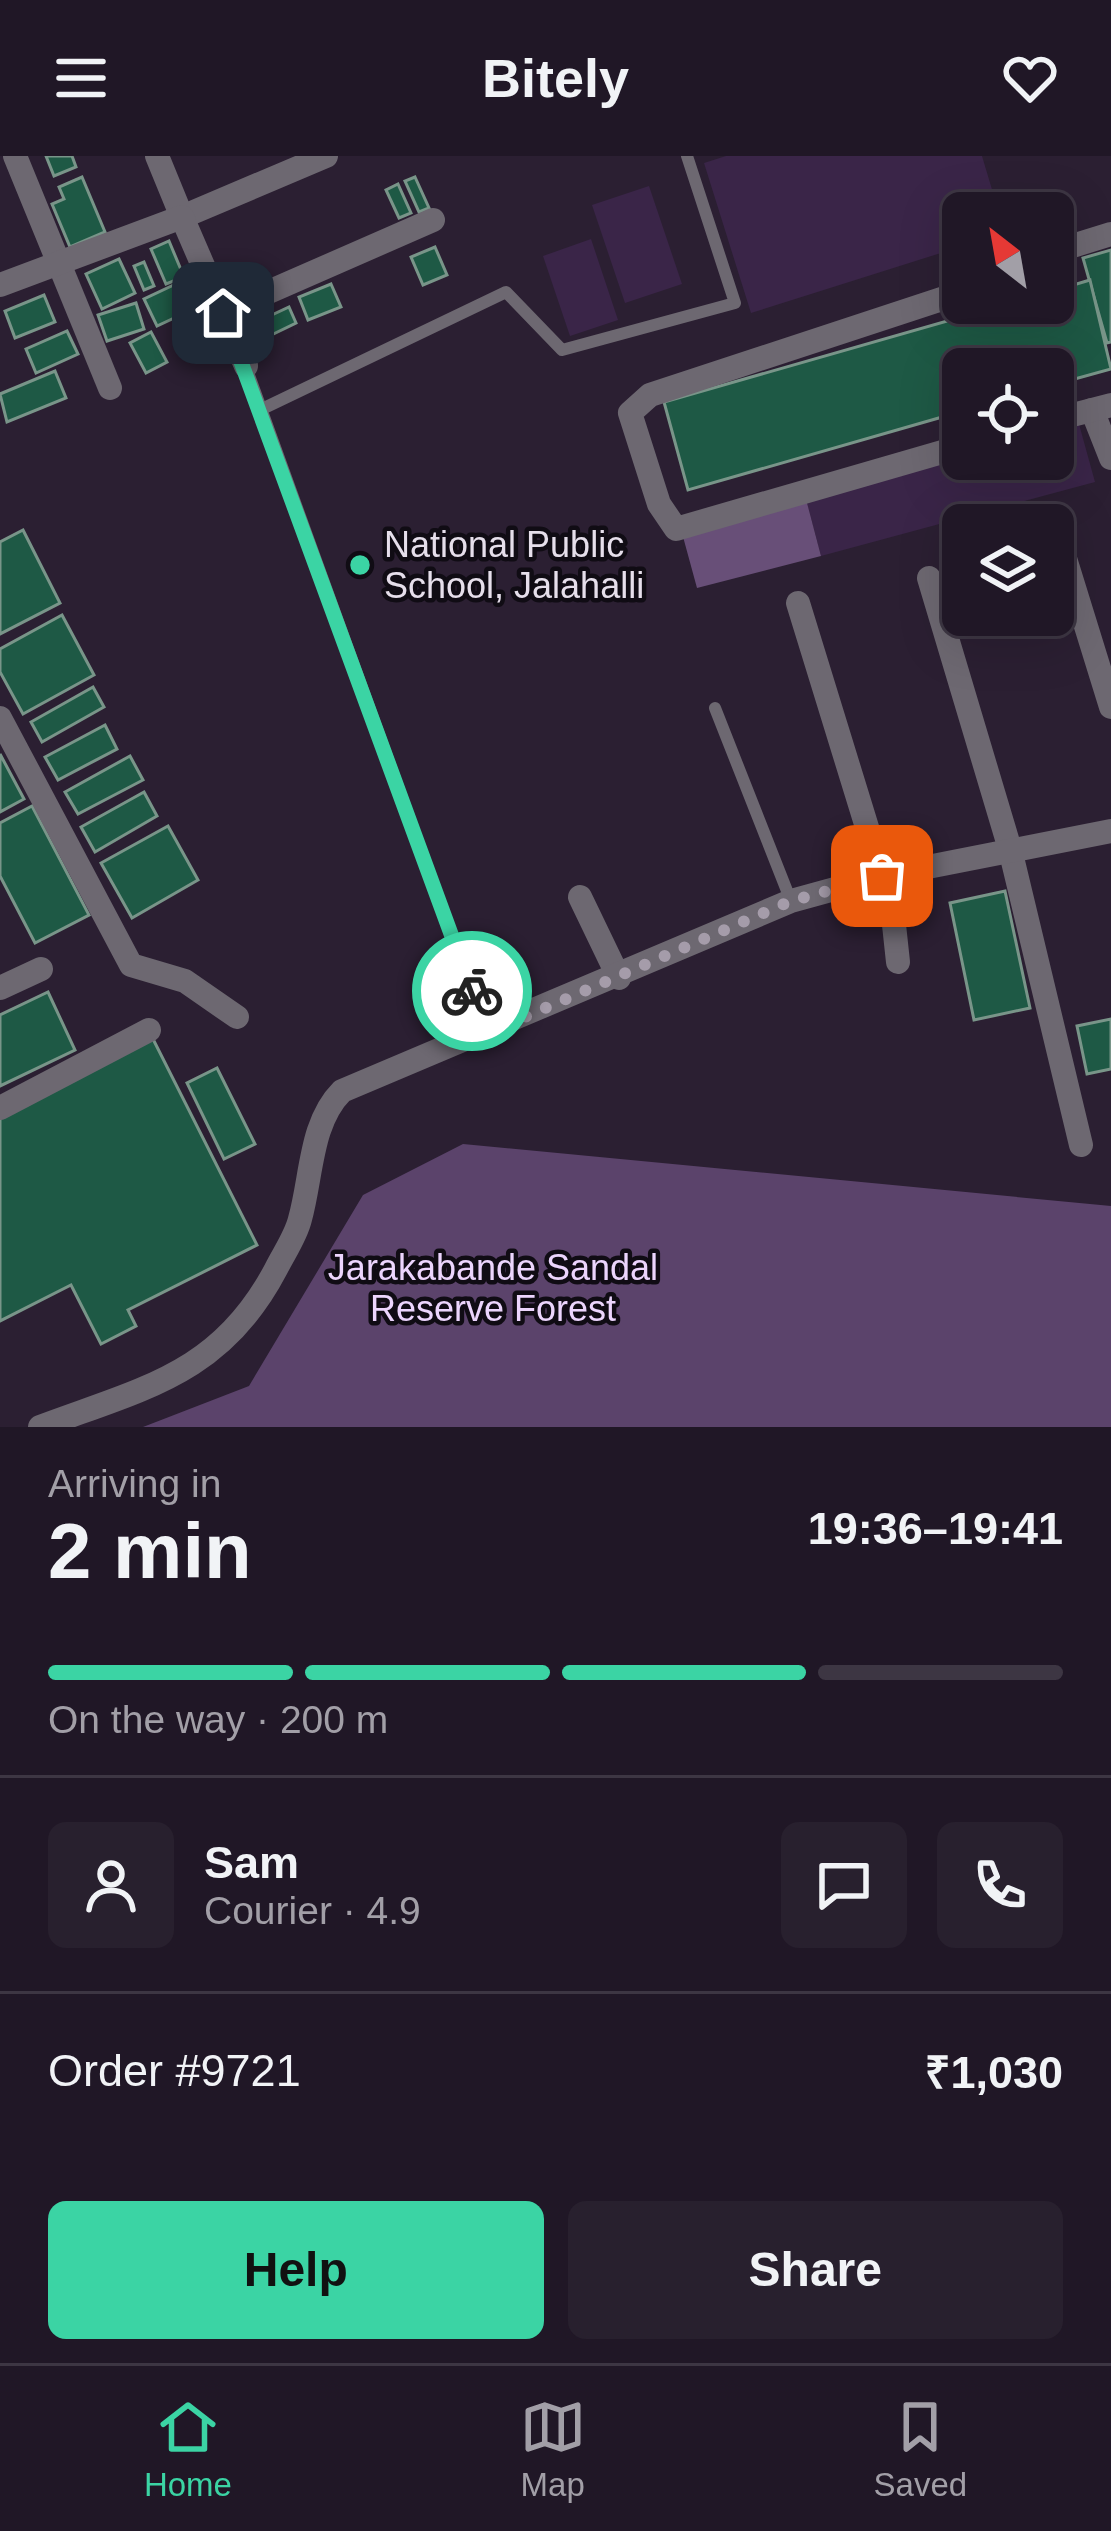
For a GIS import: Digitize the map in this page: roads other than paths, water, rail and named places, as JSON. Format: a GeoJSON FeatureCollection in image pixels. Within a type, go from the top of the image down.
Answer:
{"type":"FeatureCollection","features":[{"type":"Feature","properties":{"kind":"street"},"geometry":{"type":"LineString","coordinates":[[15,156],[110,388]]}},
{"type":"Feature","properties":{"kind":"street"},"geometry":{"type":"LineString","coordinates":[[157,156],[246,366]]}},
{"type":"Feature","properties":{"kind":"street"},"geometry":{"type":"LineString","coordinates":[[0,285],[182,217],[326,156]]}},
{"type":"Feature","properties":{"kind":"street"},"geometry":{"type":"LineString","coordinates":[[223,313],[433,220]]}},
{"type":"Feature","properties":{"kind":"street"},"geometry":{"type":"LineString","coordinates":[[1074,245],[1111,234]]}},
{"type":"Feature","properties":{"kind":"street"},"geometry":{"type":"LineString","coordinates":[[942,299],[650,395],[630,413],[658,504],[676,529],[942,452]]}},
{"type":"Feature","properties":{"kind":"street"},"geometry":{"type":"LineString","coordinates":[[1102,408],[1111,458]]}},
{"type":"Feature","properties":{"kind":"street"},"geometry":{"type":"LineString","coordinates":[[928,578],[1010,849],[1081,1145]]}},
{"type":"Feature","properties":{"kind":"street"},"geometry":{"type":"LineString","coordinates":[[1074,590],[1111,707]]}},
{"type":"Feature","properties":{"kind":"street"},"geometry":{"type":"LineString","coordinates":[[798,603],[890,875],[898,962]]}},
{"type":"Feature","properties":{"kind":"street"},"geometry":{"type":"LineString","coordinates":[[0,718],[131,965],[185,980],[237,1017]]}},
{"type":"Feature","properties":{"kind":"street"},"geometry":{"type":"LineString","coordinates":[[40,1427],[172,1377],[212,1355],[260,1299],[299,1225],[323,1110],[342,1091],[619,978],[791,901],[890,875],[1111,831]]}},
{"type":"Feature","properties":{"kind":"street"},"geometry":{"type":"LineString","coordinates":[[580,897],[619,978]]}},
{"type":"Feature","properties":{"kind":"street"},"geometry":{"type":"LineString","coordinates":[[0,988],[41,969]]}},
{"type":"Feature","properties":{"kind":"street"},"geometry":{"type":"LineString","coordinates":[[0,1108],[149,1030]]}},
{"type":"Feature","properties":{"kind":"lane"},"geometry":{"type":"LineString","coordinates":[[262,410],[506,292],[562,350],[735,303],[687,156]]}},
{"type":"Feature","properties":{"kind":"lane"},"geometry":{"type":"LineString","coordinates":[[246,366],[488,1033]]}},
{"type":"Feature","properties":{"kind":"lane"},"geometry":{"type":"LineString","coordinates":[[715,708],[791,901]]}},
{"type":"Feature","properties":{"kind":"place","name":"National Public School, Jalahalli"},"geometry":{"type":"Point","coordinates":[360,565]}},
{"type":"Feature","properties":{"kind":"park label","name":"Jarakabande Sandal Reserve Forest"},"geometry":{"type":"Point","coordinates":[493,1288]}}]}
